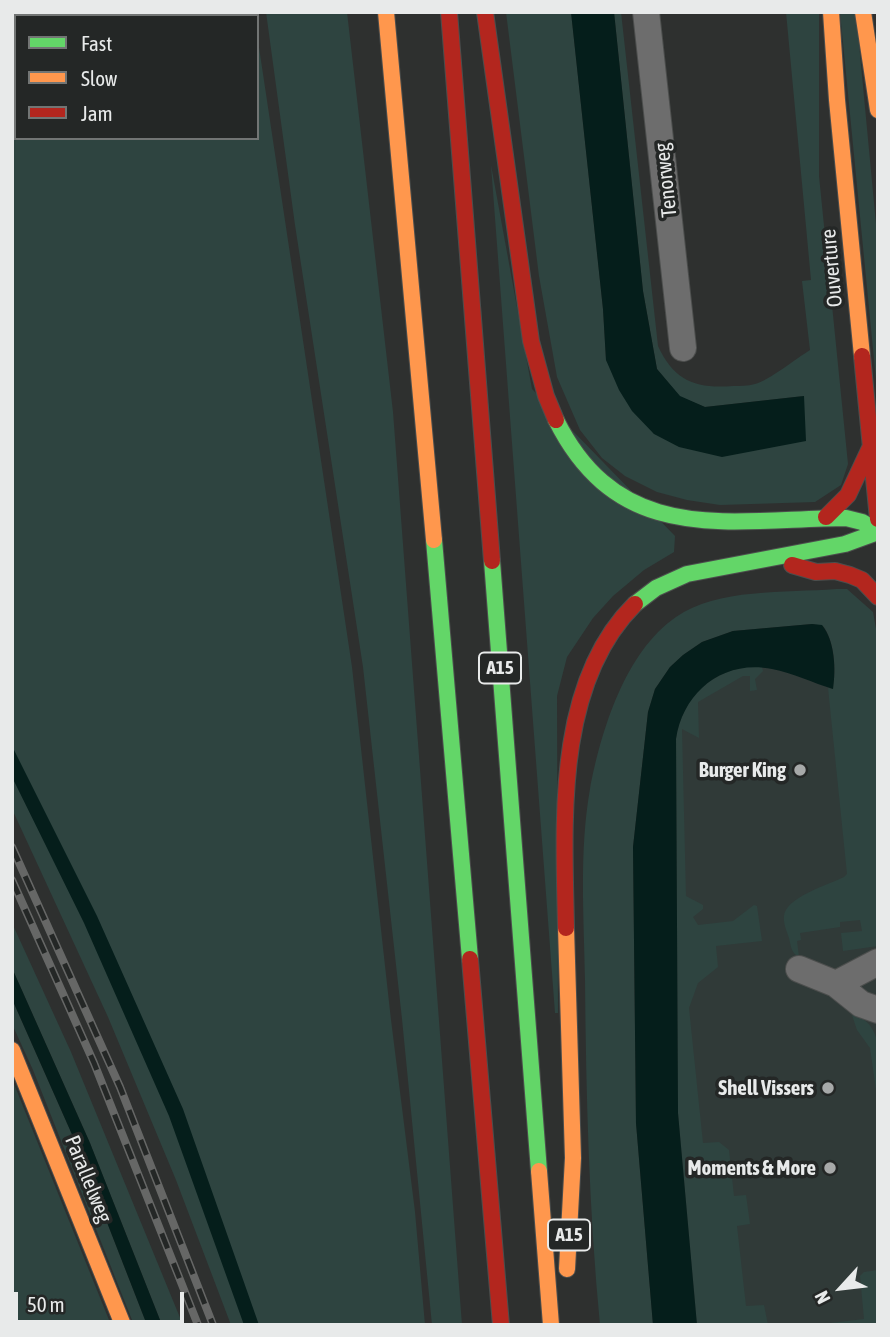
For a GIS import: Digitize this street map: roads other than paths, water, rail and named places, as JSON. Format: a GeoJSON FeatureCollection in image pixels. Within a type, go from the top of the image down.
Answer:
{"type":"FeatureCollection","features":[{"type":"Feature","properties":{"kind":"main road"},"geometry":{"type":"LineString","coordinates":[[386,12],[501,1325]]}},
{"type":"Feature","properties":{"kind":"main road","name":"A15"},"geometry":{"type":"LineString","coordinates":[[449,12],[551,1325]]}},
{"type":"Feature","properties":{"kind":"main road","name":"A15"},"geometry":{"type":"LineString","coordinates":[[485,12],[534,352],[551,410],[570,447],[599,481],[639,506],[666,515],[721,525],[826,517],[846,518],[862,522],[878,531]]}},
{"type":"Feature","properties":{"kind":"main road","name":"Ouverture"},"geometry":{"type":"LineString","coordinates":[[831,12],[878,519]]}},
{"type":"Feature","properties":{"kind":"main road"},"geometry":{"type":"LineString","coordinates":[[863,12],[878,110]]}},
{"type":"Feature","properties":{"kind":"main road"},"geometry":{"type":"LineString","coordinates":[[826,517],[841,504],[870,448]]}},
{"type":"Feature","properties":{"kind":"main road","name":"A15"},"geometry":{"type":"LineString","coordinates":[[564,1325],[574,1145],[568,1034],[565,806],[570,747],[589,674],[612,631],[639,600],[657,588],[699,568],[774,559],[858,542],[878,531]]}},
{"type":"Feature","properties":{"kind":"main road","name":"A15"},"geometry":{"type":"LineString","coordinates":[[774,559],[816,572],[835,571],[850,575],[862,580],[878,597]]}},
{"type":"Feature","properties":{"kind":"main road","name":"Parallelweg"},"geometry":{"type":"LineString","coordinates":[[12,1050],[123,1325]]}},
{"type":"Feature","properties":{"kind":"street","name":"Tenorweg"},"geometry":{"type":"LineString","coordinates":[[646,12],[683,348]]}},
{"type":"Feature","properties":{"kind":"street"},"geometry":{"type":"LineString","coordinates":[[799,969],[836,984],[861,1004],[878,1010]]}},
{"type":"Feature","properties":{"kind":"street"},"geometry":{"type":"LineString","coordinates":[[836,984],[852,974],[876,971]]}},
{"type":"Feature","properties":{"kind":"water"},"geometry":{"type":"Polygon","coordinates":[[[571,12],[614,12],[643,291],[657,369],[680,396],[705,407],[804,396],[806,441],[722,457],[679,447],[654,434],[632,411],[619,390],[606,360],[603,309],[571,12]]]}},
{"type":"Feature","properties":{"kind":"water"},"geometry":{"type":"Polygon","coordinates":[[[822,625],[830,639],[834,665],[833,689],[772,669],[737,669],[722,674],[697,694],[680,722],[676,739],[678,1113],[697,1325],[653,1325],[636,1123],[633,847],[648,712],[655,689],[670,667],[702,642],[733,631],[822,625]]]}},
{"type":"Feature","properties":{"kind":"water"},"geometry":{"type":"Polygon","coordinates":[[[12,746],[97,916],[183,1109],[259,1325],[244,1325],[169,1116],[84,923],[12,777],[12,746]]]}},
{"type":"Feature","properties":{"kind":"water"},"geometry":{"type":"Polygon","coordinates":[[[12,968],[90,1143],[162,1325],[147,1325],[78,1148],[12,999],[12,968]]]}},
{"type":"Feature","properties":{"kind":"railway"},"geometry":{"type":"LineString","coordinates":[[12,847],[120,1087],[213,1325]]}},
{"type":"Feature","properties":{"kind":"railway"},"geometry":{"type":"LineString","coordinates":[[12,880],[94,1063],[198,1325]]}},
{"type":"Feature","properties":{"kind":"place","name":"Burger King"},"geometry":{"type":"Point","coordinates":[800,770]}},
{"type":"Feature","properties":{"kind":"place","name":"Shell Vissers"},"geometry":{"type":"Point","coordinates":[828,1088]}},
{"type":"Feature","properties":{"kind":"place","name":"Moments & More"},"geometry":{"type":"Point","coordinates":[830,1168]}}]}
